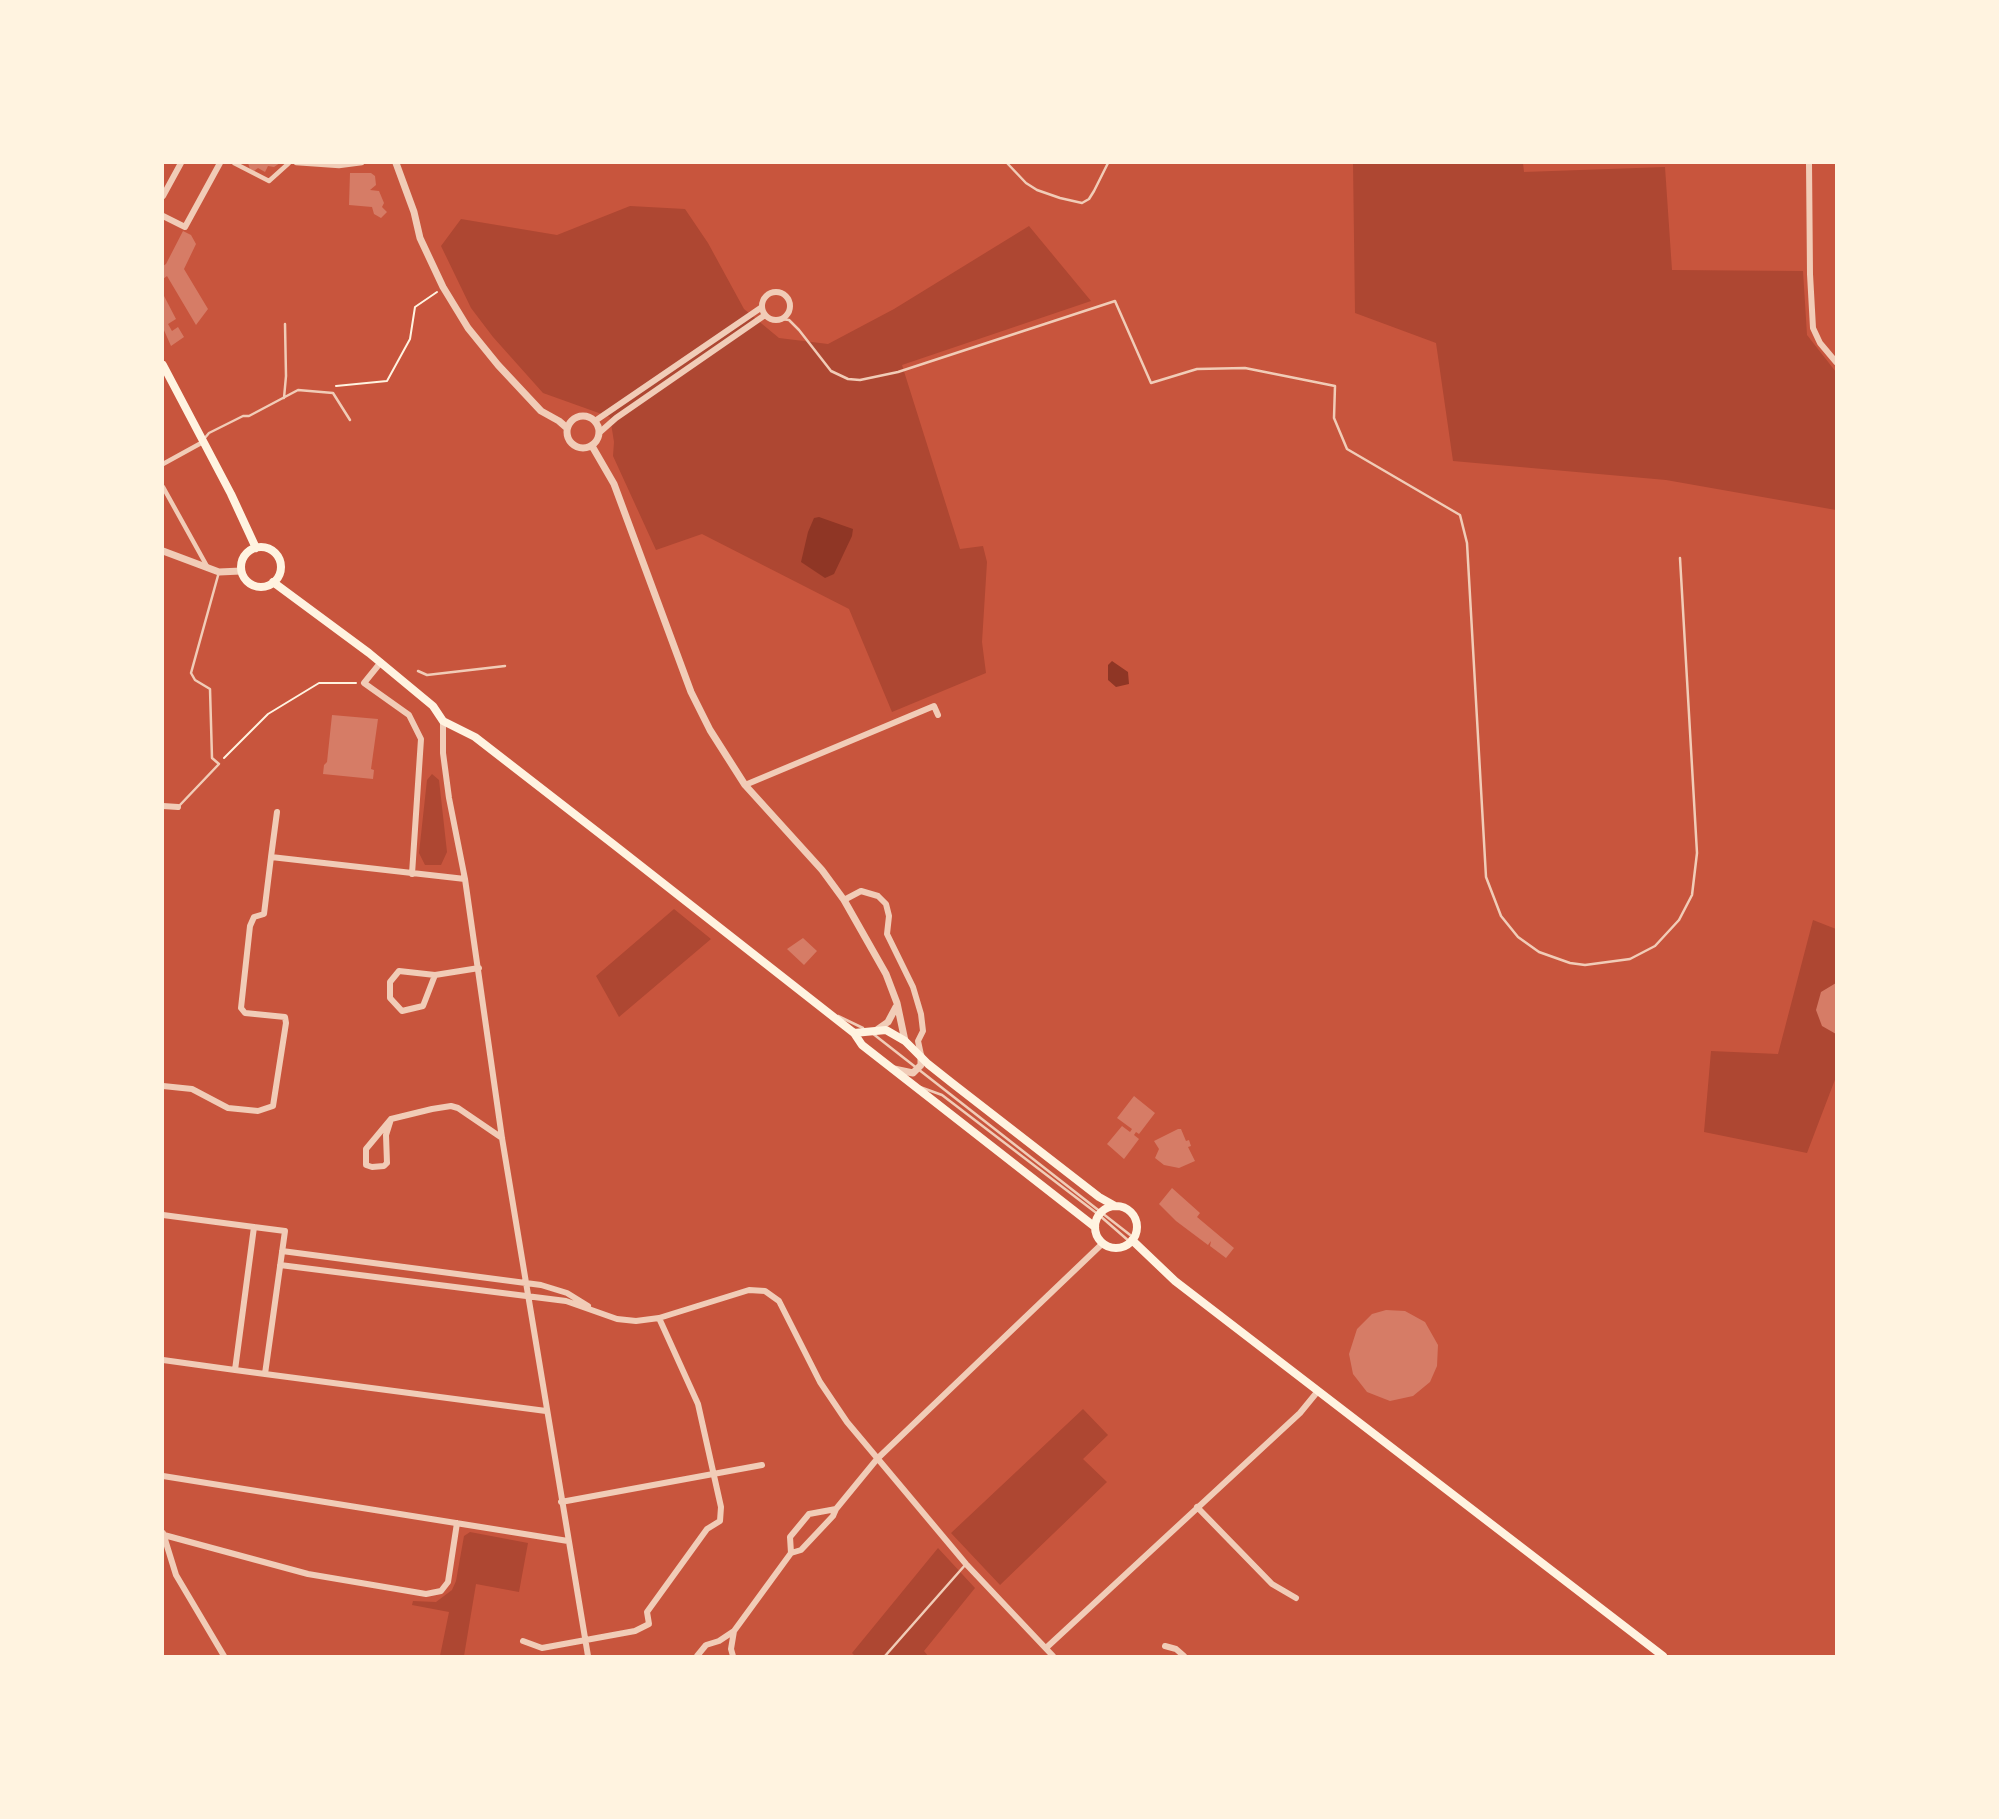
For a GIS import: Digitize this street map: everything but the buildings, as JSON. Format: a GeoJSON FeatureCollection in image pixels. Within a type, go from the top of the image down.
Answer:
{"type":"FeatureCollection","features":[{"type":"Feature","properties":{"kind":"main road"},"geometry":{"type":"LineString","coordinates":[[163,365],[242,515],[256,548]]}},
{"type":"Feature","properties":{"kind":"main road"},"geometry":{"type":"LineString","coordinates":[[256,548],[269,549],[278,558],[280,571],[273,582],[261,587],[248,583],[241,572],[242,559],[250,550],[256,548]]}},
{"type":"Feature","properties":{"kind":"main road"},"geometry":{"type":"LineString","coordinates":[[273,582],[381,663],[433,706],[443,721],[475,737],[854,1033],[862,1045],[1095,1227],[1103,1243],[1114,1247],[1131,1240],[1136,1232],[1135,1219],[1127,1209],[1099,1197],[928,1064],[905,1041],[886,1030],[854,1033]]}},
{"type":"Feature","properties":{"kind":"main road"},"geometry":{"type":"LineString","coordinates":[[1095,1227],[1100,1214],[1115,1206]]}},
{"type":"Feature","properties":{"kind":"main road"},"geometry":{"type":"LineString","coordinates":[[1131,1240],[1175,1281],[1663,1656]]}},
{"type":"Feature","properties":{"kind":"street"},"geometry":{"type":"LineString","coordinates":[[163,195],[181,163]]}},
{"type":"Feature","properties":{"kind":"street"},"geometry":{"type":"LineString","coordinates":[[163,216],[185,227],[220,163]]}},
{"type":"Feature","properties":{"kind":"street"},"geometry":{"type":"LineString","coordinates":[[234,163],[269,181],[289,163]]}},
{"type":"Feature","properties":{"kind":"street"},"geometry":{"type":"LineString","coordinates":[[296,163],[339,166],[362,163]]}},
{"type":"Feature","properties":{"kind":"street"},"geometry":{"type":"LineString","coordinates":[[396,163],[420,238],[443,287],[468,328],[541,411],[567,428]]}},
{"type":"Feature","properties":{"kind":"street"},"geometry":{"type":"LineString","coordinates":[[1810,163],[1813,328],[1820,343],[1836,362]]}},
{"type":"Feature","properties":{"kind":"street"},"geometry":{"type":"LineString","coordinates":[[771,293],[783,294],[790,305],[788,313],[782,319],[773,320],[765,315],[762,307],[764,299],[771,293]]}},
{"type":"Feature","properties":{"kind":"street"},"geometry":{"type":"LineString","coordinates":[[595,421],[762,307]]}},
{"type":"Feature","properties":{"kind":"street"},"geometry":{"type":"LineString","coordinates":[[600,433],[595,421],[581,416],[572,420],[567,428],[568,439],[576,447],[587,449],[616,418],[765,315]]}},
{"type":"Feature","properties":{"kind":"street"},"geometry":{"type":"LineString","coordinates":[[163,464],[203,442]]}},
{"type":"Feature","properties":{"kind":"street"},"geometry":{"type":"LineString","coordinates":[[592,446],[614,484],[691,692],[714,738],[745,785],[822,870],[844,900],[886,974],[897,1003],[905,1041]]}},
{"type":"Feature","properties":{"kind":"street"},"geometry":{"type":"LineString","coordinates":[[163,486],[208,569]]}},
{"type":"Feature","properties":{"kind":"street"},"geometry":{"type":"LineString","coordinates":[[163,551],[219,572],[241,572]]}},
{"type":"Feature","properties":{"kind":"street"},"geometry":{"type":"LineString","coordinates":[[381,663],[364,683],[409,715],[421,738],[412,874]]}},
{"type":"Feature","properties":{"kind":"street"},"geometry":{"type":"LineString","coordinates":[[745,785],[934,706],[938,715]]}},
{"type":"Feature","properties":{"kind":"street"},"geometry":{"type":"LineString","coordinates":[[443,721],[443,753],[479,968],[502,1138],[584,1641],[589,1656]]}},
{"type":"Feature","properties":{"kind":"street"},"geometry":{"type":"LineString","coordinates":[[163,806],[178,807]]}},
{"type":"Feature","properties":{"kind":"street"},"geometry":{"type":"LineString","coordinates":[[163,1086],[192,1089],[228,1108],[258,1111],[273,1106],[285,1017],[245,1013],[241,1008],[250,926],[254,917],[264,914],[277,812]]}},
{"type":"Feature","properties":{"kind":"street"},"geometry":{"type":"LineString","coordinates":[[271,857],[465,879]]}},
{"type":"Feature","properties":{"kind":"street"},"geometry":{"type":"LineString","coordinates":[[844,900],[861,891],[878,896],[886,904],[889,916],[887,934],[914,987],[923,1031],[918,1041],[922,1056],[919,1069],[913,1073],[894,1069]]}},
{"type":"Feature","properties":{"kind":"street"},"geometry":{"type":"LineString","coordinates":[[435,975],[423,1006],[402,1011],[390,998],[390,982],[399,971],[435,975],[479,968]]}},
{"type":"Feature","properties":{"kind":"street"},"geometry":{"type":"LineString","coordinates":[[874,1030],[894,1014],[897,1003]]}},
{"type":"Feature","properties":{"kind":"street"},"geometry":{"type":"LineString","coordinates":[[391,1119],[386,1135],[387,1163],[378,1168],[366,1165],[365,1157],[370,1142],[391,1119],[432,1108],[458,1108],[502,1138]]}},
{"type":"Feature","properties":{"kind":"street"},"geometry":{"type":"LineString","coordinates":[[163,1215],[285,1231],[265,1374]]}},
{"type":"Feature","properties":{"kind":"street"},"geometry":{"type":"LineString","coordinates":[[235,1370],[254,1227]]}},
{"type":"Feature","properties":{"kind":"street"},"geometry":{"type":"LineString","coordinates":[[697,1656],[706,1645],[719,1642],[734,1631],[791,1553],[801,1550],[833,1516],[877,1458],[1103,1243]]}},
{"type":"Feature","properties":{"kind":"street"},"geometry":{"type":"LineString","coordinates":[[282,1251],[555,1288],[601,1313]]}},
{"type":"Feature","properties":{"kind":"street"},"geometry":{"type":"LineString","coordinates":[[280,1265],[566,1301],[617,1319],[636,1321],[659,1318],[750,1290],[765,1291],[779,1301],[820,1382],[847,1422],[966,1564],[1053,1656]]}},
{"type":"Feature","properties":{"kind":"street"},"geometry":{"type":"LineString","coordinates":[[523,1642],[542,1648],[635,1631],[649,1624],[648,1612],[707,1529],[720,1521],[721,1507],[698,1404],[659,1318]]}},
{"type":"Feature","properties":{"kind":"street"},"geometry":{"type":"LineString","coordinates":[[163,1360],[546,1410]]}},
{"type":"Feature","properties":{"kind":"street"},"geometry":{"type":"LineString","coordinates":[[1046,1648],[1300,1413],[1318,1391]]}},
{"type":"Feature","properties":{"kind":"street"},"geometry":{"type":"LineString","coordinates":[[561,1502],[762,1465]]}},
{"type":"Feature","properties":{"kind":"street"},"geometry":{"type":"LineString","coordinates":[[163,1476],[568,1541]]}},
{"type":"Feature","properties":{"kind":"street"},"geometry":{"type":"LineString","coordinates":[[1197,1507],[1272,1584],[1296,1598]]}},
{"type":"Feature","properties":{"kind":"street"},"geometry":{"type":"LineString","coordinates":[[791,1553],[790,1536],[809,1514],[836,1509]]}},
{"type":"Feature","properties":{"kind":"street"},"geometry":{"type":"LineString","coordinates":[[163,1533],[309,1574],[426,1594],[442,1591],[448,1581],[457,1523]]}},
{"type":"Feature","properties":{"kind":"street"},"geometry":{"type":"LineString","coordinates":[[163,1533],[176,1575],[224,1656]]}},
{"type":"Feature","properties":{"kind":"street"},"geometry":{"type":"LineString","coordinates":[[733,1656],[731,1649],[734,1631]]}},
{"type":"Feature","properties":{"kind":"street"},"geometry":{"type":"LineString","coordinates":[[1165,1646],[1177,1649],[1184,1656]]}},
{"type":"Feature","properties":{"kind":"lane"},"geometry":{"type":"LineString","coordinates":[[1007,163],[1026,183],[1037,190],[1082,202],[1089,199],[1108,163]]}},
{"type":"Feature","properties":{"kind":"lane"},"geometry":{"type":"LineString","coordinates":[[782,319],[789,320],[799,330],[831,371],[848,379],[860,380],[898,372],[1115,301],[1151,383],[1197,369],[1245,368],[1335,386],[1334,418],[1347,449],[1460,514],[1467,543],[1486,877],[1501,916],[1517,937],[1539,952],[1570,963],[1585,965],[1630,959],[1655,946],[1679,919],[1692,895],[1697,853],[1680,558]]}},
{"type":"Feature","properties":{"kind":"lane"},"geometry":{"type":"LineString","coordinates":[[284,398],[285,324]]}},
{"type":"Feature","properties":{"kind":"lane"},"geometry":{"type":"LineString","coordinates":[[203,442],[209,433],[298,390],[333,393],[351,421]]}},
{"type":"Feature","properties":{"kind":"lane"},"geometry":{"type":"LineString","coordinates":[[178,807],[219,764],[212,758],[210,689],[195,680],[191,673],[219,572]]}},
{"type":"Feature","properties":{"kind":"lane"},"geometry":{"type":"LineString","coordinates":[[418,671],[427,675],[505,666]]}},
{"type":"Feature","properties":{"kind":"lane"},"geometry":{"type":"LineString","coordinates":[[823,1009],[874,1030],[1131,1240]]}},
{"type":"Feature","properties":{"kind":"lane"},"geometry":{"type":"LineString","coordinates":[[913,1086],[934,1090],[942,1095],[1100,1214]]}},
{"type":"Feature","properties":{"kind":"lane"},"geometry":{"type":"LineString","coordinates":[[885,1656],[966,1564]]}},
{"type":"Feature","properties":{"kind":"path"},"geometry":{"type":"LineString","coordinates":[[330,386],[387,381],[410,340],[415,307],[443,287]]}},
{"type":"Feature","properties":{"kind":"path"},"geometry":{"type":"LineString","coordinates":[[219,764],[268,714],[319,683],[364,683]]}},
{"type":"Feature","properties":{"kind":"shaded area"},"geometry":{"type":"Polygon","coordinates":[[[1353,163],[1523,163],[1524,172],[1665,167],[1672,270],[1803,271],[1807,335],[1836,372],[1836,510],[1666,480],[1453,461],[1436,343],[1355,313],[1353,163]]]}},
{"type":"Feature","properties":{"kind":"shaded area"},"geometry":{"type":"Polygon","coordinates":[[[630,206],[685,209],[708,243],[744,309],[779,338],[828,344],[894,309],[1029,226],[1091,301],[902,365],[960,549],[983,546],[987,562],[982,642],[986,673],[892,712],[849,609],[702,534],[656,550],[613,456],[610,417],[543,393],[471,308],[441,246],[461,219],[557,235],[630,206]]]}},
{"type":"Feature","properties":{"kind":"shaded area"},"geometry":{"type":"Polygon","coordinates":[[[819,517],[853,529],[834,574],[825,578],[801,562],[808,532],[814,518],[819,517]]]}},
{"type":"Feature","properties":{"kind":"shaded area"},"geometry":{"type":"Polygon","coordinates":[[[1112,661],[1128,672],[1129,684],[1116,687],[1108,680],[1108,665],[1112,661]]]}},
{"type":"Feature","properties":{"kind":"shaded area"},"geometry":{"type":"Polygon","coordinates":[[[432,774],[439,780],[447,852],[441,865],[425,865],[419,853],[427,780],[432,774]]]}},
{"type":"Feature","properties":{"kind":"shaded area"},"geometry":{"type":"Polygon","coordinates":[[[674,909],[711,939],[619,1017],[596,976],[674,909]]]}},
{"type":"Feature","properties":{"kind":"shaded area"},"geometry":{"type":"Polygon","coordinates":[[[1813,920],[1836,929],[1836,1077],[1807,1153],[1704,1132],[1711,1051],[1778,1054],[1813,920]]]}},
{"type":"Feature","properties":{"kind":"shaded area"},"geometry":{"type":"Polygon","coordinates":[[[1083,1409],[1108,1435],[1083,1459],[1107,1482],[1000,1585],[951,1533],[1083,1409]]]}},
{"type":"Feature","properties":{"kind":"shaded area"},"geometry":{"type":"Polygon","coordinates":[[[470,1532],[528,1543],[519,1592],[476,1584],[464,1656],[440,1656],[449,1612],[412,1605],[413,1601],[436,1602],[452,1590],[464,1536],[470,1532]]]}},
{"type":"Feature","properties":{"kind":"shaded area"},"geometry":{"type":"Polygon","coordinates":[[[938,1548],[975,1588],[924,1651],[928,1656],[855,1656],[852,1653],[938,1548]]]}}]}
